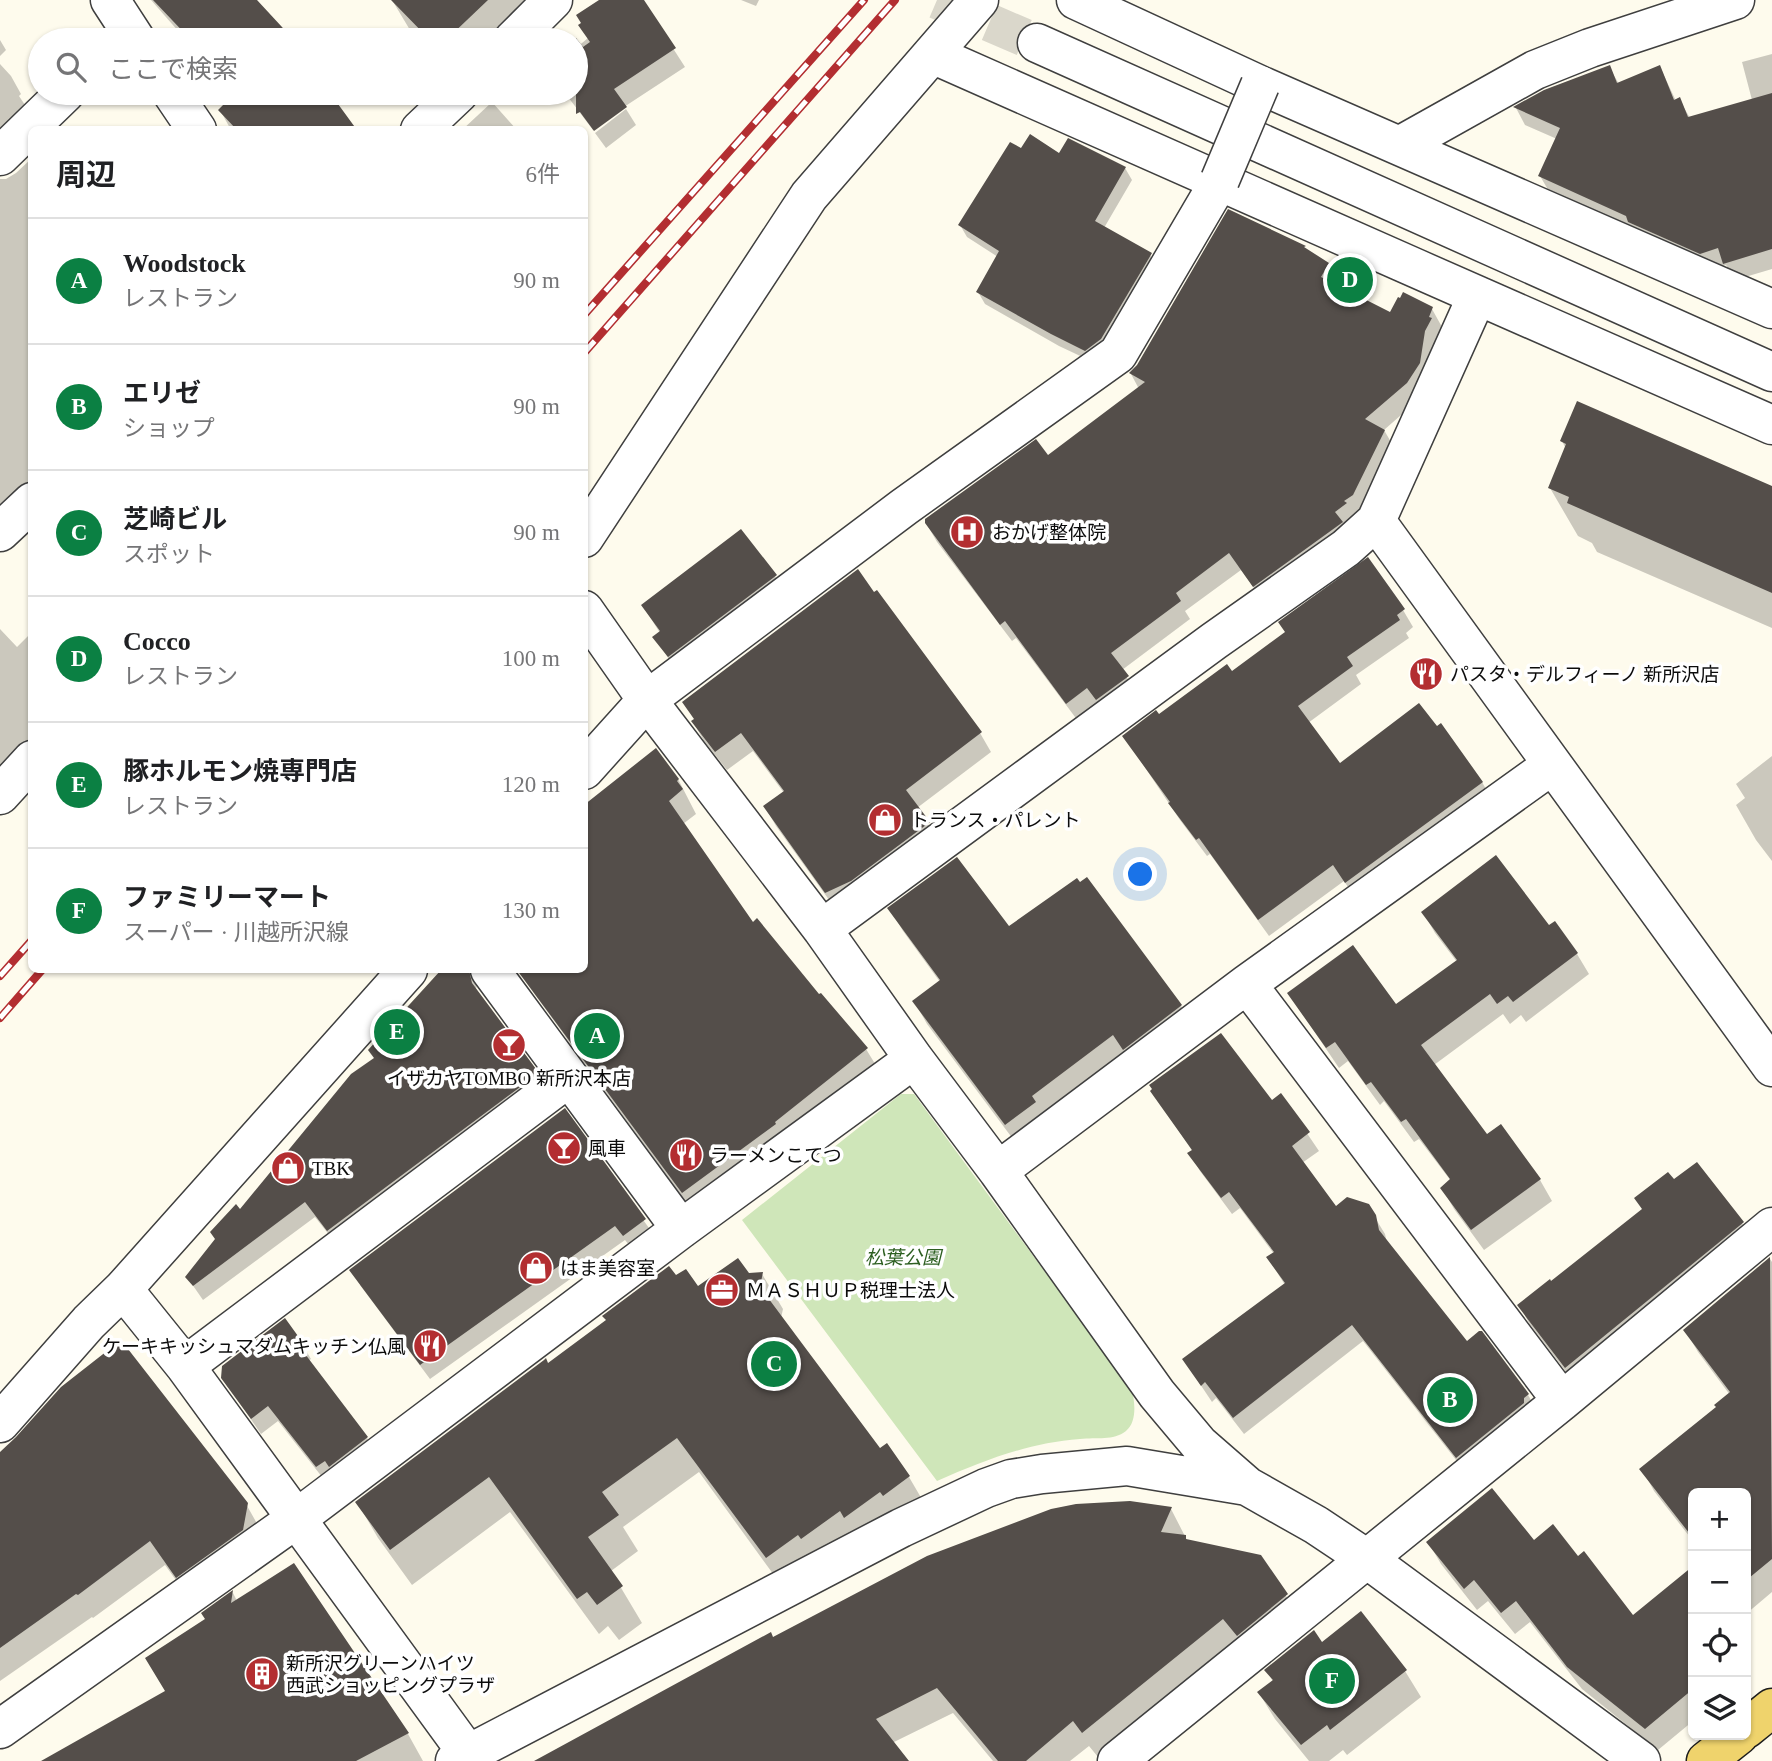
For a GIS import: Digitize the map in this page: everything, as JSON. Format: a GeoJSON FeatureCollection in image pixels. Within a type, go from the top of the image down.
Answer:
{"type":"FeatureCollection","features":[{"type":"Feature","properties":{"kind":"main road"},"geometry":{"type":"LineString","coordinates":[[1751,1725],[1772,1708]]}},
{"type":"Feature","properties":{"kind":"main road"},"geometry":{"type":"LineString","coordinates":[[1706,1761],[1733,1740]]}},
{"type":"Feature","properties":{"kind":"street"},"geometry":{"type":"LineString","coordinates":[[525,28],[553,0]]}},
{"type":"Feature","properties":{"kind":"street"},"geometry":{"type":"LineString","coordinates":[[588,532],[809,196],[979,0]]}},
{"type":"Feature","properties":{"kind":"street"},"geometry":{"type":"LineString","coordinates":[[1076,0],[1260,85],[1772,309]]}},
{"type":"Feature","properties":{"kind":"street"},"geometry":{"type":"LineString","coordinates":[[1401,145],[1535,70],[1590,48],[1735,0]]}},
{"type":"Feature","properties":{"kind":"street"},"geometry":{"type":"LineString","coordinates":[[1037,43],[1772,372]]}},
{"type":"Feature","properties":{"kind":"street"},"geometry":{"type":"LineString","coordinates":[[932,54],[1772,425]]}},
{"type":"Feature","properties":{"kind":"street"},"geometry":{"type":"LineString","coordinates":[[588,765],[647,699],[904,507],[1118,354],[1220,180],[1260,85]]}},
{"type":"Feature","properties":{"kind":"street"},"geometry":{"type":"LineString","coordinates":[[31,126],[53,105]]}},
{"type":"Feature","properties":{"kind":"street"},"geometry":{"type":"LineString","coordinates":[[180,105],[194,126]]}},
{"type":"Feature","properties":{"kind":"street"},"geometry":{"type":"LineString","coordinates":[[424,126],[446,105]]}},
{"type":"Feature","properties":{"kind":"street"},"geometry":{"type":"LineString","coordinates":[[0,156],[28,129]]}},
{"type":"Feature","properties":{"kind":"street"},"geometry":{"type":"LineString","coordinates":[[822,929],[1214,640],[1346,548],[1376,521],[1477,296]]}},
{"type":"Feature","properties":{"kind":"street"},"geometry":{"type":"LineString","coordinates":[[0,532],[28,506]]}},
{"type":"Feature","properties":{"kind":"street"},"geometry":{"type":"LineString","coordinates":[[1376,521],[1772,1067]]}},
{"type":"Feature","properties":{"kind":"street"},"geometry":{"type":"LineString","coordinates":[[588,616],[647,699],[822,929],[1157,1394],[1199,1444],[1247,1486],[1316,1525],[1367,1559],[1641,1761]]}},
{"type":"Feature","properties":{"kind":"street"},"geometry":{"type":"LineString","coordinates":[[0,794],[28,764]]}},
{"type":"Feature","properties":{"kind":"street"},"geometry":{"type":"LineString","coordinates":[[998,1171],[1247,984],[1552,765]]}},
{"type":"Feature","properties":{"kind":"street"},"geometry":{"type":"LineString","coordinates":[[0,1423],[405,973]]}},
{"type":"Feature","properties":{"kind":"street"},"geometry":{"type":"LineString","coordinates":[[492,973],[681,1229]]}},
{"type":"Feature","properties":{"kind":"street"},"geometry":{"type":"LineString","coordinates":[[1247,984],[1562,1401]]}},
{"type":"Feature","properties":{"kind":"street"},"geometry":{"type":"LineString","coordinates":[[0,1729],[296,1519],[681,1229],[914,1059]]}},
{"type":"Feature","properties":{"kind":"street"},"geometry":{"type":"LineString","coordinates":[[185,1366],[568,1078]]}},
{"type":"Feature","properties":{"kind":"street"},"geometry":{"type":"LineString","coordinates":[[1117,1761],[1562,1401],[1772,1227]]}},
{"type":"Feature","properties":{"kind":"street"},"geometry":{"type":"LineString","coordinates":[[123,1289],[185,1366],[467,1759],[901,1528],[1011,1479],[1126,1466],[1247,1486]]}},
{"type":"Feature","properties":{"kind":"green space","name":"松葉公園"},"geometry":{"type":"Polygon","coordinates":[[[901,1094],[914,1094],[1132,1390],[1134,1418],[1126,1431],[1110,1437],[1042,1444],[990,1460],[937,1481],[742,1220],[901,1094]]]}},
{"type":"Feature","properties":{"kind":"building"},"geometry":{"type":"Polygon","coordinates":[[[153,0],[257,0],[283,28],[180,28],[153,0]]]}},
{"type":"Feature","properties":{"kind":"building"},"geometry":{"type":"Polygon","coordinates":[[[391,0],[488,0],[459,28],[418,28],[391,0]]]}},
{"type":"Feature","properties":{"kind":"building"},"geometry":{"type":"Polygon","coordinates":[[[599,0],[644,0],[676,48],[614,89],[627,107],[594,131],[580,112],[576,114],[576,105],[588,105],[590,42],[588,28],[580,28],[578,25],[581,23],[576,15],[599,0]]]}},
{"type":"Feature","properties":{"kind":"building"},"geometry":{"type":"Polygon","coordinates":[[[1610,65],[1617,83],[1660,65],[1674,100],[1680,97],[1688,117],[1772,93],[1772,249],[1723,264],[1718,248],[1700,254],[1628,222],[1626,216],[1538,176],[1560,128],[1513,107],[1544,90],[1610,65]]]}},
{"type":"Feature","properties":{"kind":"building"},"geometry":{"type":"Polygon","coordinates":[[[223,105],[339,105],[354,126],[233,126],[218,110],[223,105]]]}},
{"type":"Feature","properties":{"kind":"building"},"geometry":{"type":"Polygon","coordinates":[[[1030,134],[1059,153],[1068,138],[1126,167],[1095,221],[1152,253],[1101,339],[1085,351],[976,292],[999,251],[958,225],[1010,142],[1021,148],[1030,134]]]}},
{"type":"Feature","properties":{"kind":"building"},"geometry":{"type":"Polygon","coordinates":[[[1228,209],[1306,246],[1304,247],[1329,263],[1321,277],[1390,312],[1403,292],[1433,307],[1429,317],[1432,318],[1425,331],[1420,363],[1407,383],[1365,419],[1385,430],[1353,495],[1335,512],[1343,522],[1253,587],[1229,553],[1176,593],[1181,601],[1111,653],[1129,676],[1096,700],[1087,688],[1066,704],[1005,621],[1000,625],[925,523],[925,519],[1036,439],[1048,455],[1145,382],[1129,373],[1137,365],[1228,209]]]}},
{"type":"Feature","properties":{"kind":"building"},"geometry":{"type":"Polygon","coordinates":[[[1577,401],[1772,486],[1772,593],[1567,503],[1569,497],[1548,488],[1566,444],[1560,441],[1577,401]]]}},
{"type":"Feature","properties":{"kind":"building"},"geometry":{"type":"Polygon","coordinates":[[[741,529],[777,575],[668,657],[652,637],[660,631],[641,605],[741,529]]]}},
{"type":"Feature","properties":{"kind":"building"},"geometry":{"type":"Polygon","coordinates":[[[1368,557],[1405,609],[1397,615],[1400,620],[1347,657],[1353,666],[1298,706],[1340,763],[1419,703],[1437,726],[1441,723],[1483,782],[1345,883],[1333,865],[1258,920],[1199,838],[1196,840],[1168,803],[1170,802],[1122,736],[1156,710],[1159,714],[1227,664],[1232,671],[1285,632],[1278,622],[1368,557]]]}},
{"type":"Feature","properties":{"kind":"building"},"geometry":{"type":"Polygon","coordinates":[[[858,569],[874,592],[877,590],[982,732],[906,790],[930,822],[851,881],[825,893],[763,806],[784,791],[741,733],[715,752],[691,721],[694,719],[682,702],[858,569]]]}},
{"type":"Feature","properties":{"kind":"building"},"geometry":{"type":"Polygon","coordinates":[[[656,748],[679,779],[677,781],[683,789],[669,801],[753,922],[757,918],[819,994],[821,993],[868,1048],[775,1122],[776,1124],[682,1193],[519,973],[588,973],[588,802],[656,748]]]}},
{"type":"Feature","properties":{"kind":"building"},"geometry":{"type":"Polygon","coordinates":[[[1496,855],[1549,925],[1555,921],[1578,953],[1513,1002],[1508,996],[1497,1004],[1490,994],[1421,1045],[1487,1134],[1501,1124],[1541,1179],[1471,1230],[1440,1188],[1450,1179],[1406,1119],[1401,1122],[1371,1082],[1366,1085],[1335,1042],[1326,1048],[1287,993],[1353,945],[1396,1004],[1457,960],[1421,912],[1496,855]]]}},
{"type":"Feature","properties":{"kind":"building"},"geometry":{"type":"Polygon","coordinates":[[[957,857],[1009,926],[1077,878],[1080,882],[1087,877],[1182,1005],[1123,1050],[1113,1035],[1032,1096],[1036,1102],[1005,1125],[912,1001],[940,980],[887,908],[957,857]]]}},
{"type":"Feature","properties":{"kind":"building"},"geometry":{"type":"Polygon","coordinates":[[[438,973],[470,973],[472,983],[539,1073],[327,1231],[305,1202],[193,1286],[185,1277],[215,1239],[210,1232],[236,1204],[240,1209],[351,1074],[374,1058],[368,1050],[438,973]]]}},
{"type":"Feature","properties":{"kind":"building"},"geometry":{"type":"Polygon","coordinates":[[[1221,1033],[1272,1100],[1281,1093],[1310,1132],[1292,1146],[1336,1206],[1347,1197],[1369,1204],[1376,1215],[1379,1230],[1467,1341],[1482,1331],[1529,1394],[1524,1398],[1524,1403],[1456,1458],[1352,1325],[1233,1418],[1205,1382],[1201,1386],[1182,1359],[1285,1283],[1266,1257],[1274,1252],[1229,1192],[1221,1198],[1187,1153],[1192,1150],[1150,1091],[1152,1089],[1149,1085],[1221,1033]]]}},
{"type":"Feature","properties":{"kind":"building"},"geometry":{"type":"Polygon","coordinates":[[[565,1108],[646,1219],[623,1236],[615,1226],[420,1365],[349,1270],[565,1108]]]}},
{"type":"Feature","properties":{"kind":"building"},"geometry":{"type":"Polygon","coordinates":[[[1697,1162],[1744,1222],[1565,1368],[1517,1305],[1642,1209],[1634,1198],[1668,1172],[1674,1179],[1697,1162]]]}},
{"type":"Feature","properties":{"kind":"building"},"geometry":{"type":"Polygon","coordinates":[[[1770,1257],[1772,1559],[1751,1576],[1751,1488],[1688,1488],[1688,1532],[1639,1469],[1716,1407],[1714,1405],[1730,1392],[1683,1330],[1770,1257]]]}},
{"type":"Feature","properties":{"kind":"building"},"geometry":{"type":"Polygon","coordinates":[[[738,1258],[749,1273],[763,1272],[760,1287],[880,1448],[887,1443],[910,1476],[883,1496],[880,1492],[844,1518],[840,1511],[801,1539],[798,1535],[766,1558],[677,1438],[602,1492],[619,1515],[588,1537],[623,1586],[597,1605],[587,1592],[577,1599],[489,1477],[390,1550],[355,1502],[546,1358],[548,1363],[606,1320],[602,1316],[669,1266],[676,1275],[686,1269],[698,1286],[738,1258]]]}},
{"type":"Feature","properties":{"kind":"building"},"geometry":{"type":"Polygon","coordinates":[[[285,1318],[303,1343],[299,1346],[368,1437],[329,1467],[325,1461],[316,1467],[268,1406],[251,1419],[221,1378],[222,1366],[285,1318]]]}},
{"type":"Feature","properties":{"kind":"building"},"geometry":{"type":"Polygon","coordinates":[[[121,1340],[248,1503],[243,1530],[176,1578],[150,1541],[78,1595],[0,1648],[0,1452],[61,1387],[121,1340]]]}},
{"type":"Feature","properties":{"kind":"building"},"geometry":{"type":"Polygon","coordinates":[[[1492,1488],[1534,1540],[1553,1524],[1578,1556],[1584,1551],[1633,1615],[1688,1570],[1688,1693],[1645,1729],[1567,1667],[1516,1601],[1501,1613],[1474,1580],[1464,1589],[1426,1542],[1492,1488]]]}},
{"type":"Feature","properties":{"kind":"building"},"geometry":{"type":"Polygon","coordinates":[[[1130,1501],[1172,1507],[1161,1532],[1186,1535],[1186,1539],[1261,1555],[1288,1594],[1237,1636],[1223,1619],[1082,1733],[1073,1721],[1026,1761],[998,1761],[937,1688],[876,1719],[909,1761],[534,1761],[771,1632],[773,1637],[927,1556],[1051,1509],[1076,1504],[1130,1501]]]}},
{"type":"Feature","properties":{"kind":"building","name":"新所沢グリーンハイツ 西武ショッピングプラザ"},"geometry":{"type":"Polygon","coordinates":[[[294,1563],[409,1733],[356,1761],[41,1761],[165,1691],[145,1658],[205,1619],[201,1613],[233,1590],[231,1603],[294,1563]]]}},
{"type":"Feature","properties":{"kind":"building"},"geometry":{"type":"Polygon","coordinates":[[[1361,1611],[1407,1670],[1330,1730],[1327,1725],[1301,1745],[1257,1692],[1273,1680],[1264,1670],[1314,1630],[1322,1642],[1361,1611]]]}},
{"type":"Feature","properties":{"kind":"tunnel"},"geometry":{"type":"LineString","coordinates":[[937,0],[1037,43]]}},
{"type":"Feature","properties":{"kind":"railway"},"geometry":{"type":"LineString","coordinates":[[588,310],[864,0]]}},
{"type":"Feature","properties":{"kind":"railway"},"geometry":{"type":"LineString","coordinates":[[588,348],[895,0]]}},
{"type":"Feature","properties":{"kind":"railway"},"geometry":{"type":"LineString","coordinates":[[0,976],[28,944]]}},
{"type":"Feature","properties":{"kind":"railway"},"geometry":{"type":"LineString","coordinates":[[0,1018],[39,973]]}},
{"type":"Feature","properties":{"kind":"place","name":"Cocco"},"geometry":{"type":"Point","coordinates":[1350,280]}},
{"type":"Feature","properties":{"kind":"place","name":"おかげ整体院"},"geometry":{"type":"Point","coordinates":[967,532]}},
{"type":"Feature","properties":{"kind":"place","name":"パスタ・デルフィーノ 新所沢店"},"geometry":{"type":"Point","coordinates":[1426,674]}},
{"type":"Feature","properties":{"kind":"place","name":"トランス・パレント"},"geometry":{"type":"Point","coordinates":[885,820]}},
{"type":"Feature","properties":{"kind":"place","name":"豚ホルモン焼専門店"},"geometry":{"type":"Point","coordinates":[397,1032]}},
{"type":"Feature","properties":{"kind":"place","name":"Woodstock"},"geometry":{"type":"Point","coordinates":[597,1036]}},
{"type":"Feature","properties":{"kind":"place","name":"イザカヤTOMBO 新所沢本店"},"geometry":{"type":"Point","coordinates":[509,1045]}},
{"type":"Feature","properties":{"kind":"place","name":"風車"},"geometry":{"type":"Point","coordinates":[564,1148]}},
{"type":"Feature","properties":{"kind":"place","name":"ラーメンこてつ"},"geometry":{"type":"Point","coordinates":[686,1155]}},
{"type":"Feature","properties":{"kind":"place","name":"TBK"},"geometry":{"type":"Point","coordinates":[288,1168]}},
{"type":"Feature","properties":{"kind":"place","name":"はま美容室"},"geometry":{"type":"Point","coordinates":[536,1268]}},
{"type":"Feature","properties":{"kind":"place","name":"ＭＡＳＨＵＰ税理士法人"},"geometry":{"type":"Point","coordinates":[722,1290]}},
{"type":"Feature","properties":{"kind":"place","name":"ケーキキッシュマダムキッチン仏風"},"geometry":{"type":"Point","coordinates":[430,1346]}},
{"type":"Feature","properties":{"kind":"place","name":"芝崎ビル"},"geometry":{"type":"Point","coordinates":[774,1364]}},
{"type":"Feature","properties":{"kind":"place","name":"エリゼ"},"geometry":{"type":"Point","coordinates":[1450,1400]}},
{"type":"Feature","properties":{"kind":"place","name":"新所沢グリーンハイツ 西武ショッピングプラザ"},"geometry":{"type":"Point","coordinates":[262,1674]}},
{"type":"Feature","properties":{"kind":"place","name":"ファミリーマート"},"geometry":{"type":"Point","coordinates":[1332,1681]}}]}
